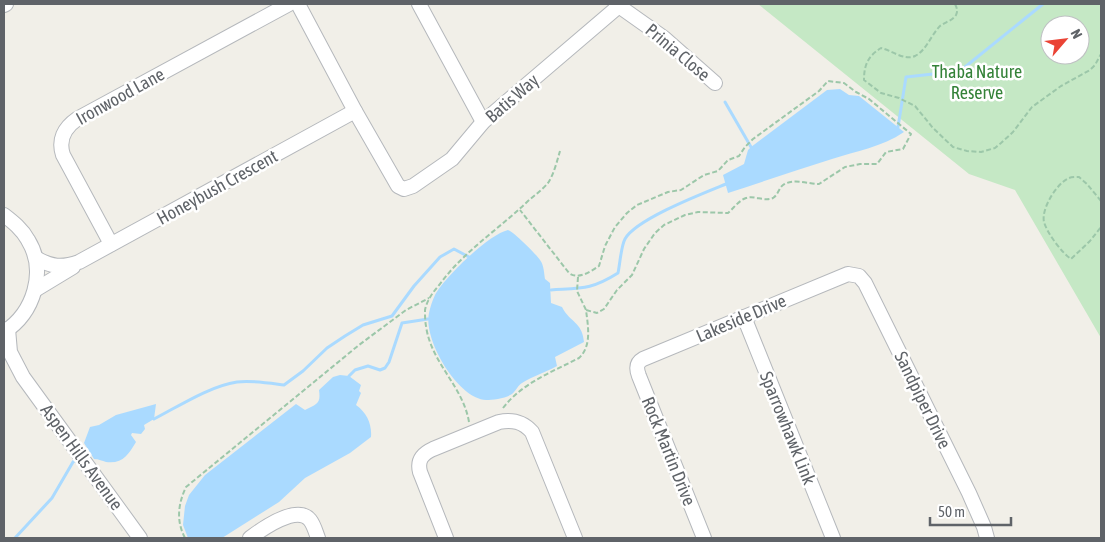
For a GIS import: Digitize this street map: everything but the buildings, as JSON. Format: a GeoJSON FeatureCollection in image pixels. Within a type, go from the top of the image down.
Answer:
{"type":"FeatureCollection","features":[{"type":"Feature","properties":{"kind":"street","name":"Ironwood Lane"},"geometry":{"type":"LineString","coordinates":[[111,244],[62,155],[61,140],[67,128],[77,119],[289,4]]}},
{"type":"Feature","properties":{"kind":"street"},"geometry":{"type":"LineString","coordinates":[[298,4],[355,111]]}},
{"type":"Feature","properties":{"kind":"street"},"geometry":{"type":"LineString","coordinates":[[419,4],[483,122]]}},
{"type":"Feature","properties":{"kind":"street","name":"Batis Way"},"geometry":{"type":"LineString","coordinates":[[355,111],[398,186],[401,189],[413,186],[452,159],[483,122],[618,5]]}},
{"type":"Feature","properties":{"kind":"street","name":"Prinia Close"},"geometry":{"type":"LineString","coordinates":[[618,5],[664,38],[715,83]]}},
{"type":"Feature","properties":{"kind":"street","name":"Honeybush Crescent"},"geometry":{"type":"LineString","coordinates":[[35,290],[111,244],[355,111]]}},
{"type":"Feature","properties":{"kind":"street"},"geometry":{"type":"LineString","coordinates":[[4,215],[17,225],[29,240],[36,258],[37,274],[35,290],[30,305],[6,331]]}},
{"type":"Feature","properties":{"kind":"street","name":"Honeybush Crescent"},"geometry":{"type":"LineString","coordinates":[[36,258],[58,267],[79,262]]}},
{"type":"Feature","properties":{"kind":"street","name":"Lakeside Drive"},"geometry":{"type":"LineString","coordinates":[[638,363],[643,359],[846,274]]}},
{"type":"Feature","properties":{"kind":"street","name":"Sandpiper Drive"},"geometry":{"type":"LineString","coordinates":[[846,274],[859,276],[865,283],[969,493],[987,538]]}},
{"type":"Feature","properties":{"kind":"street","name":"Sparrowhawk Link"},"geometry":{"type":"LineString","coordinates":[[744,317],[833,538]]}},
{"type":"Feature","properties":{"kind":"street","name":"Aspen Hills Avenue"},"geometry":{"type":"LineString","coordinates":[[6,331],[10,352],[23,377]]}},
{"type":"Feature","properties":{"kind":"street","name":"Aspen Hills Avenue"},"geometry":{"type":"LineString","coordinates":[[4,354],[23,377],[140,538]]}},
{"type":"Feature","properties":{"kind":"street","name":"Rock Martin Drive"},"geometry":{"type":"LineString","coordinates":[[638,363],[636,369],[638,376],[704,538]]}},
{"type":"Feature","properties":{"kind":"street"},"geometry":{"type":"LineString","coordinates":[[446,538],[420,472],[418,466],[420,460],[428,452],[505,421],[517,421],[532,432],[575,538]]}},
{"type":"Feature","properties":{"kind":"street"},"geometry":{"type":"LineString","coordinates":[[250,538],[268,525],[295,515],[302,515],[310,520],[318,538]]}},
{"type":"Feature","properties":{"kind":"path"},"geometry":{"type":"LineString","coordinates":[[955,4],[957,9],[952,19],[941,25],[922,50],[914,57],[905,58],[881,48],[874,52],[864,68],[864,80],[881,93],[915,106],[933,128],[954,147],[967,151],[981,152],[1002,143],[1032,107],[1061,86],[1090,70],[1101,54]]}},
{"type":"Feature","properties":{"kind":"path"},"geometry":{"type":"LineString","coordinates":[[520,210],[569,272],[573,276],[578,276],[600,266],[605,246],[615,227],[637,205],[668,192],[681,190],[704,175],[718,171],[728,160],[739,156],[744,147],[753,139],[819,91],[828,81],[844,82],[856,92],[870,99],[911,134],[903,149],[886,152],[877,164],[860,164],[845,167],[818,184],[803,182],[783,185],[775,197],[746,198],[738,202],[728,213],[698,212],[685,215],[664,226],[655,233],[644,248],[632,275],[617,290],[610,302],[597,313],[586,310]]}},
{"type":"Feature","properties":{"kind":"path"},"geometry":{"type":"LineString","coordinates":[[470,434],[466,406],[443,370],[428,334],[425,311],[429,298],[444,278],[475,246],[520,210],[548,182],[560,151]]}},
{"type":"Feature","properties":{"kind":"path"},"geometry":{"type":"LineString","coordinates":[[1101,201],[1079,177],[1068,179],[1055,190],[1046,209],[1044,221],[1064,254],[1071,259],[1090,241],[1101,227]]}},
{"type":"Feature","properties":{"kind":"path"},"geometry":{"type":"LineString","coordinates":[[496,424],[501,411],[521,389],[579,358],[583,354],[587,344],[588,327],[586,310],[578,291],[578,276]]}},
{"type":"Feature","properties":{"kind":"path"},"geometry":{"type":"LineString","coordinates":[[185,538],[179,514],[181,498],[186,488],[359,345],[406,310],[429,298]]}},
{"type":"Feature","properties":{"kind":"green space","name":"Thaba Nature Reserve"},"geometry":{"type":"Polygon","coordinates":[[[758,4],[1101,4],[1101,338],[1015,190],[969,174],[758,4]]]}},
{"type":"Feature","properties":{"kind":"water"},"geometry":{"type":"Polygon","coordinates":[[[840,89],[849,95],[859,96],[904,132],[878,145],[728,193],[723,175],[744,164],[748,150],[751,147],[827,90],[840,89]]]}},
{"type":"Feature","properties":{"kind":"water"},"geometry":{"type":"Polygon","coordinates":[[[508,230],[525,243],[540,260],[545,279],[550,283],[551,303],[562,307],[581,330],[584,342],[555,357],[557,366],[522,383],[512,394],[506,397],[486,400],[475,397],[464,389],[444,366],[431,337],[429,313],[435,295],[457,268],[490,239],[508,230]]]}},
{"type":"Feature","properties":{"kind":"water"},"geometry":{"type":"Polygon","coordinates":[[[340,375],[349,376],[361,385],[359,391],[361,393],[356,405],[368,419],[371,437],[350,453],[305,478],[279,502],[222,538],[188,538],[183,525],[185,506],[189,495],[205,475],[296,404],[305,410],[315,405],[319,401],[319,390],[333,377],[340,375]]]}},
{"type":"Feature","properties":{"kind":"water"},"geometry":{"type":"Polygon","coordinates":[[[156,404],[154,419],[144,425],[145,429],[141,434],[132,433],[131,435],[136,442],[124,458],[117,462],[94,459],[84,443],[90,427],[99,425],[116,415],[156,404]]]}},
{"type":"Feature","properties":{"kind":"waterway"},"geometry":{"type":"LineString","coordinates":[[898,127],[906,77],[960,71],[1043,4]]}},
{"type":"Feature","properties":{"kind":"waterway"},"geometry":{"type":"LineString","coordinates":[[725,102],[751,147]]}},
{"type":"Feature","properties":{"kind":"waterway"},"geometry":{"type":"LineString","coordinates":[[551,290],[578,288],[609,279],[618,273],[624,242],[632,231],[642,223],[671,207],[726,184]]}},
{"type":"Feature","properties":{"kind":"waterway"},"geometry":{"type":"LineString","coordinates":[[154,419],[195,397],[227,384],[249,381],[284,385],[303,371],[327,348],[345,336],[363,325],[392,316],[414,286],[440,257],[454,249],[469,257]]}},
{"type":"Feature","properties":{"kind":"waterway"},"geometry":{"type":"LineString","coordinates":[[349,376],[355,370],[368,366],[380,370],[385,368],[389,362],[402,323],[428,319]]}},
{"type":"Feature","properties":{"kind":"waterway"},"geometry":{"type":"LineString","coordinates":[[15,538],[52,498],[73,462],[78,458]]}}]}
